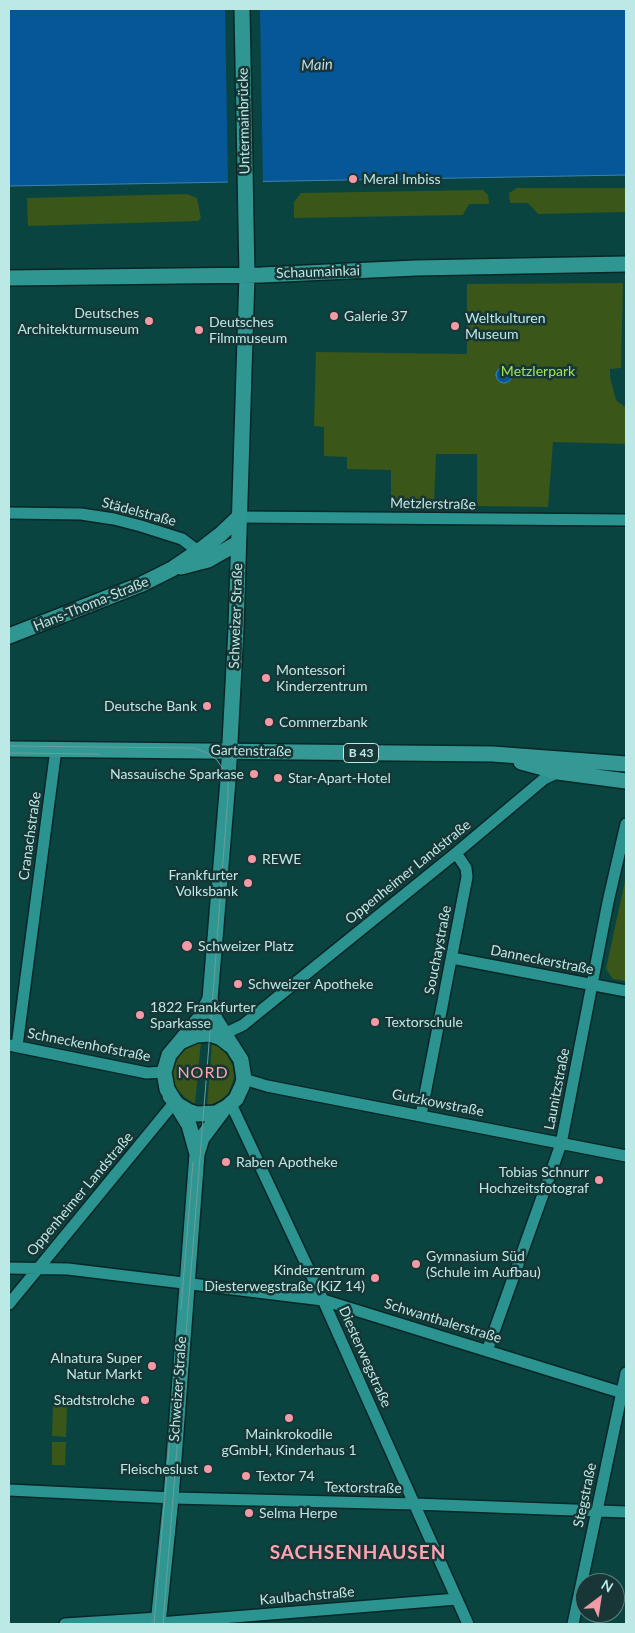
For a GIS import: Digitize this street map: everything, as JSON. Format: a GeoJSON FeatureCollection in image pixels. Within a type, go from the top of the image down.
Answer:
{"type":"FeatureCollection","features":[{"type":"Feature","properties":{"kind":"main road","name":"Untermainbrücke"},"geometry":{"type":"LineString","coordinates":[[242,9],[247,233]]}},
{"type":"Feature","properties":{"kind":"main road","name":"Schweizer Straße"},"geometry":{"type":"LineString","coordinates":[[210,998],[230,751],[247,233]]}},
{"type":"Feature","properties":{"kind":"main road","name":"Schaumainkai"},"geometry":{"type":"LineString","coordinates":[[9,278],[247,275],[416,268],[626,264]]}},
{"type":"Feature","properties":{"kind":"main road","name":"Hans-Thoma-Straße"},"geometry":{"type":"LineString","coordinates":[[9,636],[142,584],[172,569],[221,534],[239,517]]}},
{"type":"Feature","properties":{"kind":"main road","name":"Hans-Thoma-Straße"},"geometry":{"type":"LineString","coordinates":[[172,569],[208,560],[238,543]]}},
{"type":"Feature","properties":{"kind":"main road","name":"Gartenstraße"},"geometry":{"type":"LineString","coordinates":[[9,749],[493,754],[624,764]]}},
{"type":"Feature","properties":{"kind":"main road","name":"Gartenstraße"},"geometry":{"type":"LineString","coordinates":[[493,754],[558,772],[626,780]]}},
{"type":"Feature","properties":{"kind":"main road"},"geometry":{"type":"LineString","coordinates":[[197,1154],[202,1138],[240,1093],[244,1079],[241,1060],[216,1019],[210,998]]}},
{"type":"Feature","properties":{"kind":"main road"},"geometry":{"type":"LineString","coordinates":[[197,1154],[189,1125],[166,1089],[164,1072],[169,1055],[200,1018],[210,998]]}},
{"type":"Feature","properties":{"kind":"main road"},"geometry":{"type":"LineString","coordinates":[[181,1041],[196,1035],[210,1034],[221,1038],[234,1049]]}},
{"type":"Feature","properties":{"kind":"main road"},"geometry":{"type":"LineString","coordinates":[[172,1100],[181,1107],[197,1114],[209,1114],[227,1107]]}},
{"type":"Feature","properties":{"kind":"main road","name":"Schweizer Straße"},"geometry":{"type":"LineString","coordinates":[[159,1622],[171,1498],[197,1154]]}},
{"type":"Feature","properties":{"kind":"street","name":"Städelstraße"},"geometry":{"type":"LineString","coordinates":[[9,513],[98,516],[141,526],[182,539],[198,551]]}},
{"type":"Feature","properties":{"kind":"street","name":"Metzlerstraße"},"geometry":{"type":"LineString","coordinates":[[239,517],[626,520]]}},
{"type":"Feature","properties":{"kind":"street","name":"Cranachstraße"},"geometry":{"type":"LineString","coordinates":[[13,1046],[56,749]]}},
{"type":"Feature","properties":{"kind":"street","name":"Oppenheimer Landstraße"},"geometry":{"type":"LineString","coordinates":[[224,1034],[243,1025],[456,853],[544,779],[558,772],[582,767],[624,764]]}},
{"type":"Feature","properties":{"kind":"street","name":"Launitzstraße"},"geometry":{"type":"LineString","coordinates":[[487,1351],[562,1144],[608,902],[626,824]]}},
{"type":"Feature","properties":{"kind":"street","name":"Souchaystraße"},"geometry":{"type":"LineString","coordinates":[[421,1115],[467,877],[466,868],[456,853]]}},
{"type":"Feature","properties":{"kind":"street","name":"Danneckerstraße"},"geometry":{"type":"LineString","coordinates":[[452,958],[626,991]]}},
{"type":"Feature","properties":{"kind":"street","name":"Schneckenhofstraße"},"geometry":{"type":"LineString","coordinates":[[13,1046],[147,1073],[164,1072]]}},
{"type":"Feature","properties":{"kind":"street","name":"Gutzkowstraße"},"geometry":{"type":"LineString","coordinates":[[244,1079],[267,1086],[626,1156]]}},
{"type":"Feature","properties":{"kind":"street","name":"Oppenheimer Landstraße"},"geometry":{"type":"LineString","coordinates":[[9,1304],[172,1100]]}},
{"type":"Feature","properties":{"kind":"street","name":"Diesterwegstraße"},"geometry":{"type":"LineString","coordinates":[[227,1107],[323,1300],[468,1624]]}},
{"type":"Feature","properties":{"kind":"street","name":"Schwanthalerstraße"},"geometry":{"type":"LineString","coordinates":[[9,1268],[68,1269],[323,1300],[624,1393]]}},
{"type":"Feature","properties":{"kind":"street","name":"Stegstraße"},"geometry":{"type":"LineString","coordinates":[[573,1624],[596,1512],[624,1393],[626,1373]]}},
{"type":"Feature","properties":{"kind":"street","name":"Textorstraße"},"geometry":{"type":"LineString","coordinates":[[9,1490],[171,1498],[415,1504],[626,1512]]}},
{"type":"Feature","properties":{"kind":"street","name":"Kaulbachstraße"},"geometry":{"type":"LineString","coordinates":[[65,1624],[159,1622],[457,1599]]}},
{"type":"Feature","properties":{"kind":"green space"},"geometry":{"type":"Polygon","coordinates":[[[517,188],[626,188],[626,212],[538,214],[528,203],[510,203],[509,193],[517,188]]]}},
{"type":"Feature","properties":{"kind":"green space"},"geometry":{"type":"Polygon","coordinates":[[[483,190],[488,195],[489,204],[469,204],[463,215],[294,218],[294,202],[301,193],[483,190]]]}},
{"type":"Feature","properties":{"kind":"green space"},"geometry":{"type":"Polygon","coordinates":[[[187,194],[197,198],[201,218],[198,221],[28,226],[27,198],[187,194]]]}},
{"type":"Feature","properties":{"kind":"green space","name":"Metzlerpark"},"geometry":{"type":"Polygon","coordinates":[[[623,283],[621,368],[610,369],[610,377],[616,400],[626,408],[626,444],[553,442],[548,507],[477,506],[477,454],[436,454],[434,504],[391,505],[391,470],[347,469],[347,457],[324,456],[324,427],[314,426],[316,352],[467,354],[467,284],[623,283]]]}},
{"type":"Feature","properties":{"kind":"green space"},"geometry":{"type":"Polygon","coordinates":[[[626,876],[626,981],[613,979],[606,969],[626,876]]]}},
{"type":"Feature","properties":{"kind":"green space"},"geometry":{"type":"Polygon","coordinates":[[[201,1042],[195,1104],[175,1088],[171,1082],[170,1066],[180,1050],[201,1042]]]}},
{"type":"Feature","properties":{"kind":"green space"},"geometry":{"type":"Polygon","coordinates":[[[212,1043],[217,1045],[227,1055],[233,1066],[234,1078],[228,1094],[219,1101],[207,1106],[212,1043]]]}},
{"type":"Feature","properties":{"kind":"green space"},"geometry":{"type":"Polygon","coordinates":[[[53,1406],[67,1407],[66,1437],[52,1436],[53,1406]]]}},
{"type":"Feature","properties":{"kind":"green space"},"geometry":{"type":"Polygon","coordinates":[[[52,1442],[66,1442],[65,1465],[52,1465],[52,1442]]]}},
{"type":"Feature","properties":{"kind":"water","name":"Main"},"geometry":{"type":"Polygon","coordinates":[[[9,9],[626,9],[626,175],[9,186],[9,9]]]}},
{"type":"Feature","properties":{"kind":"water"},"geometry":{"type":"Polygon","coordinates":[[[504,367],[512,375],[504,383],[496,375],[504,367]]]}},
{"type":"Feature","properties":{"kind":"pier"},"geometry":{"type":"Polygon","coordinates":[[[225,9],[260,9],[263,184],[228,185],[225,9]]]}},
{"type":"Feature","properties":{"kind":"tram line"},"geometry":{"type":"LineString","coordinates":[[9,746],[194,748],[207,753],[217,760],[228,780],[163,1624]]}},
{"type":"Feature","properties":{"kind":"tram line"},"geometry":{"type":"LineString","coordinates":[[11,753],[99,754]]}},
{"type":"Feature","properties":{"kind":"tram line"},"geometry":{"type":"LineString","coordinates":[[181,1309],[193,1162]]}},
{"type":"Feature","properties":{"kind":"tram line"},"geometry":{"type":"LineString","coordinates":[[154,1624],[179,1331]]}},
{"type":"Feature","properties":{"kind":"place","name":"Meral Imbiss"},"geometry":{"type":"Point","coordinates":[353,179]}},
{"type":"Feature","properties":{"kind":"place","name":"Galerie 37"},"geometry":{"type":"Point","coordinates":[334,316]}},
{"type":"Feature","properties":{"kind":"place","name":"Deutsches Architekturmuseum"},"geometry":{"type":"Point","coordinates":[149,321]}},
{"type":"Feature","properties":{"kind":"place","name":"Weltkulturen Museum"},"geometry":{"type":"Point","coordinates":[455,326]}},
{"type":"Feature","properties":{"kind":"place","name":"Deutsches Filmmuseum"},"geometry":{"type":"Point","coordinates":[199,330]}},
{"type":"Feature","properties":{"kind":"place","name":"Montessori Kinderzentrum"},"geometry":{"type":"Point","coordinates":[266,678]}},
{"type":"Feature","properties":{"kind":"place","name":"Deutsche Bank"},"geometry":{"type":"Point","coordinates":[207,706]}},
{"type":"Feature","properties":{"kind":"place","name":"Commerzbank"},"geometry":{"type":"Point","coordinates":[269,722]}},
{"type":"Feature","properties":{"kind":"place","name":"Nassauische Sparkase"},"geometry":{"type":"Point","coordinates":[254,774]}},
{"type":"Feature","properties":{"kind":"place","name":"Star-Apart-Hotel"},"geometry":{"type":"Point","coordinates":[278,778]}},
{"type":"Feature","properties":{"kind":"place","name":"REWE"},"geometry":{"type":"Point","coordinates":[252,859]}},
{"type":"Feature","properties":{"kind":"place","name":"Frankfurter Volksbank"},"geometry":{"type":"Point","coordinates":[248,883]}},
{"type":"Feature","properties":{"kind":"place","name":"Schweizer Platz"},"geometry":{"type":"Point","coordinates":[187,946]}},
{"type":"Feature","properties":{"kind":"place","name":"Schweizer Apotheke"},"geometry":{"type":"Point","coordinates":[238,984]}},
{"type":"Feature","properties":{"kind":"place","name":"1822 Frankfurter Sparkasse"},"geometry":{"type":"Point","coordinates":[140,1015]}},
{"type":"Feature","properties":{"kind":"place","name":"Textorschule"},"geometry":{"type":"Point","coordinates":[375,1022]}},
{"type":"Feature","properties":{"kind":"place","name":"Raben Apotheke"},"geometry":{"type":"Point","coordinates":[226,1162]}},
{"type":"Feature","properties":{"kind":"place","name":"Tobias Schnurr Hochzeitsfotograf"},"geometry":{"type":"Point","coordinates":[599,1180]}},
{"type":"Feature","properties":{"kind":"place","name":"Gymnasium Süd (Schule im Aufbau)"},"geometry":{"type":"Point","coordinates":[416,1264]}},
{"type":"Feature","properties":{"kind":"place","name":"Kinderzentrum Diesterwegstraße (KiZ 14)"},"geometry":{"type":"Point","coordinates":[375,1278]}},
{"type":"Feature","properties":{"kind":"place","name":"Alnatura Super Natur Markt"},"geometry":{"type":"Point","coordinates":[152,1366]}},
{"type":"Feature","properties":{"kind":"place","name":"Stadtstrolche"},"geometry":{"type":"Point","coordinates":[145,1400]}},
{"type":"Feature","properties":{"kind":"place","name":"Mainkrokodile gGmbH, Kinderhaus 1"},"geometry":{"type":"Point","coordinates":[289,1418]}},
{"type":"Feature","properties":{"kind":"place","name":"Fleischeslust"},"geometry":{"type":"Point","coordinates":[208,1469]}},
{"type":"Feature","properties":{"kind":"place","name":"Textor 74"},"geometry":{"type":"Point","coordinates":[246,1476]}},
{"type":"Feature","properties":{"kind":"place","name":"Selma Herpe"},"geometry":{"type":"Point","coordinates":[249,1513]}},
{"type":"Feature","properties":{"kind":"district","name":"NORD"},"geometry":{"type":"Point","coordinates":[203,1073]}},
{"type":"Feature","properties":{"kind":"district","name":"SACHSENHAUSEN"},"geometry":{"type":"Point","coordinates":[358,1553]}}]}
